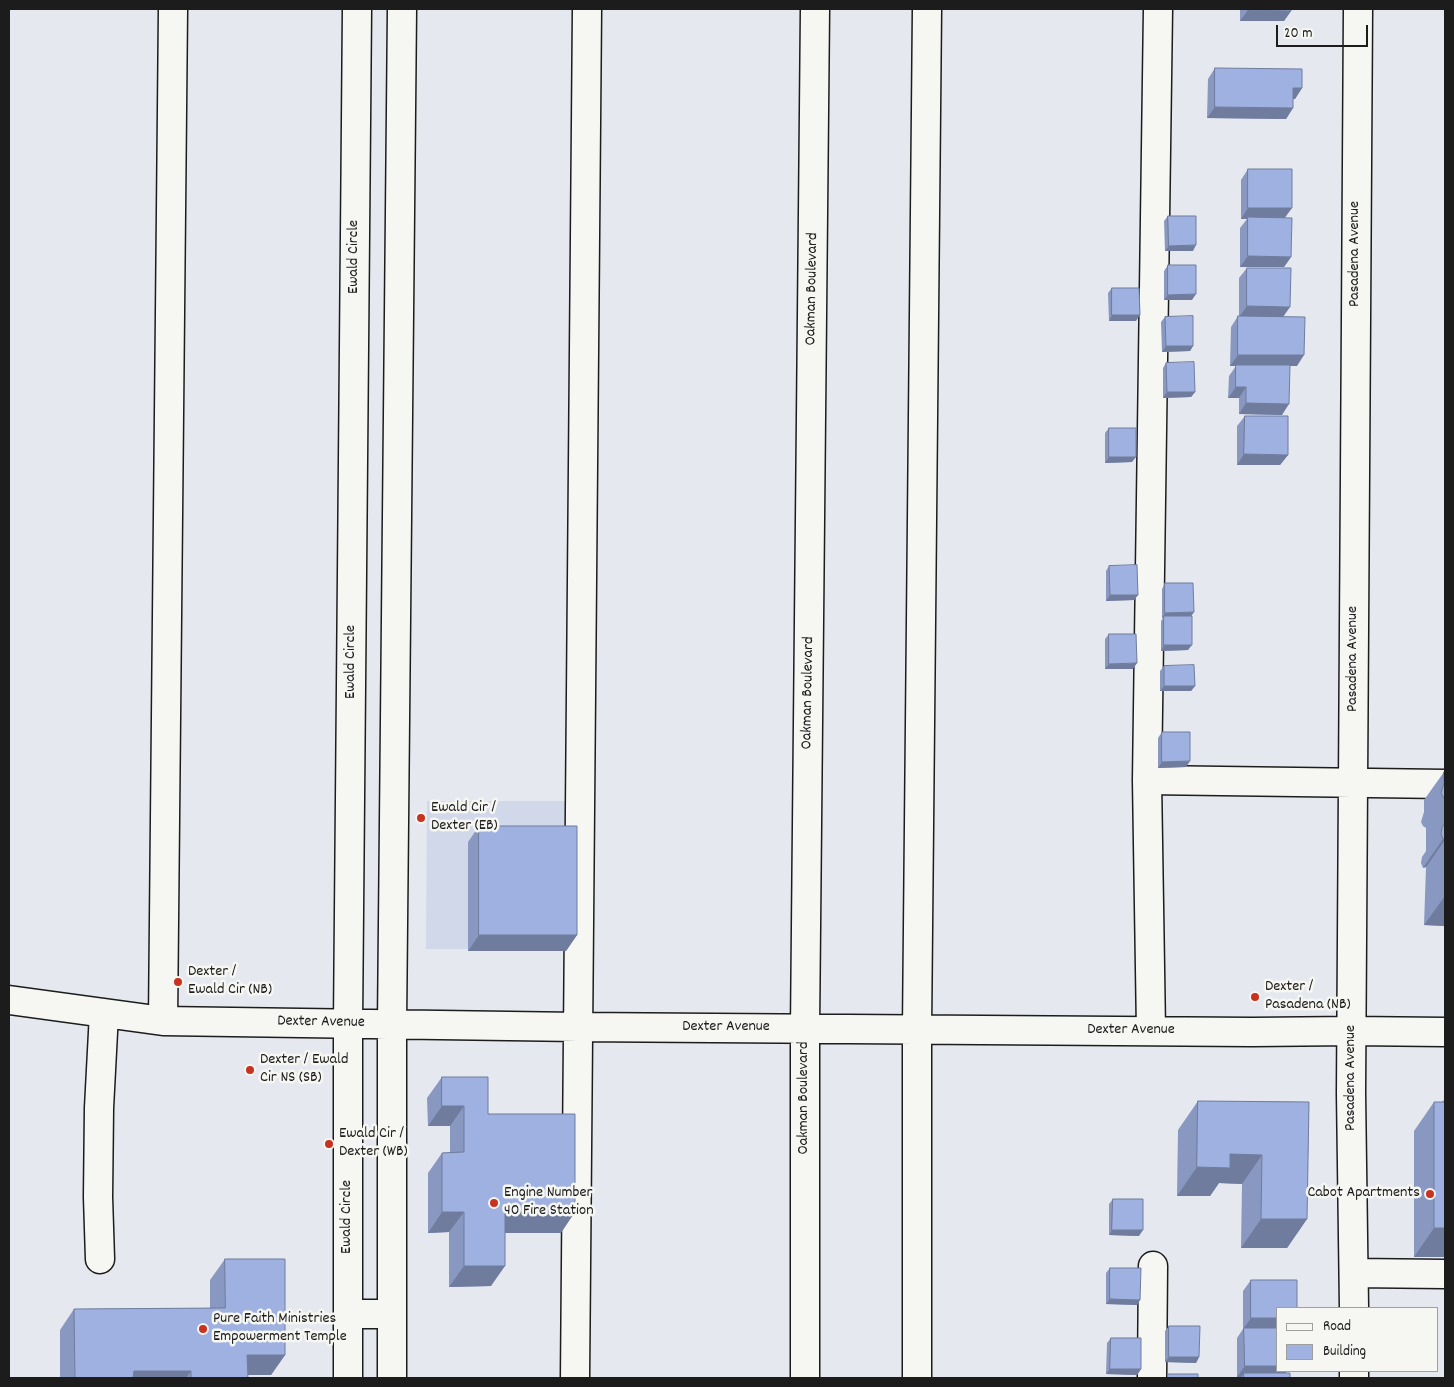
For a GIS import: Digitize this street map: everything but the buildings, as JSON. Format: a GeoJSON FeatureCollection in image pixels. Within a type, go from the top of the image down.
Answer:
{"type":"FeatureCollection","features":[{"type":"Feature","properties":{"kind":"street"},"geometry":{"type":"LineString","coordinates":[[163,1021],[173,9]]}},
{"type":"Feature","properties":{"kind":"street","name":"Ewald Circle"},"geometry":{"type":"LineString","coordinates":[[348,1378],[348,1024],[357,9]]}},
{"type":"Feature","properties":{"kind":"street"},"geometry":{"type":"LineString","coordinates":[[392,1378],[392,1024],[402,9]]}},
{"type":"Feature","properties":{"kind":"street"},"geometry":{"type":"LineString","coordinates":[[575,1378],[587,9]]}},
{"type":"Feature","properties":{"kind":"street","name":"Oakman Boulevard"},"geometry":{"type":"LineString","coordinates":[[805,1378],[805,1028],[815,9]]}},
{"type":"Feature","properties":{"kind":"street"},"geometry":{"type":"LineString","coordinates":[[917,1378],[917,1029],[926,9]]}},
{"type":"Feature","properties":{"kind":"street"},"geometry":{"type":"LineString","coordinates":[[1151,1031],[1147,780],[1158,9]]}},
{"type":"Feature","properties":{"kind":"street","name":"Pasadena Avenue"},"geometry":{"type":"LineString","coordinates":[[1354,1307],[1351,1093],[1358,9]]}},
{"type":"Feature","properties":{"kind":"street"},"geometry":{"type":"LineString","coordinates":[[1147,780],[1445,784]]}},
{"type":"Feature","properties":{"kind":"street","name":"Dexter Avenue"},"geometry":{"type":"LineString","coordinates":[[9,1000],[163,1021],[578,1027],[1445,1032]]}},
{"type":"Feature","properties":{"kind":"street"},"geometry":{"type":"LineString","coordinates":[[100,1259],[98,1197],[99,1092],[104,1013]]}},
{"type":"Feature","properties":{"kind":"street"},"geometry":{"type":"LineString","coordinates":[[1152,1378],[1153,1266]]}},
{"type":"Feature","properties":{"kind":"street"},"geometry":{"type":"LineString","coordinates":[[1354,1273],[1445,1274]]}},
{"type":"Feature","properties":{"kind":"street"},"geometry":{"type":"LineString","coordinates":[[348,1314],[392,1314]]}},
{"type":"Feature","properties":{"kind":"shaded area"},"geometry":{"type":"Polygon","coordinates":[[[427,801],[568,801],[567,949],[426,949],[427,801]]]}},
{"type":"Feature","properties":{"kind":"place","name":"Ewald Cir / Dexter (EB)"},"geometry":{"type":"Point","coordinates":[421,818]}},
{"type":"Feature","properties":{"kind":"place","name":"Dexter / Ewald Cir (NB)"},"geometry":{"type":"Point","coordinates":[178,982]}},
{"type":"Feature","properties":{"kind":"place","name":"Dexter / Pasadena (NB)"},"geometry":{"type":"Point","coordinates":[1255,997]}},
{"type":"Feature","properties":{"kind":"place","name":"Dexter / Ewald Cir NS (SB)"},"geometry":{"type":"Point","coordinates":[250,1070]}},
{"type":"Feature","properties":{"kind":"place","name":"Ewald Cir / Dexter (WB)"},"geometry":{"type":"Point","coordinates":[329,1144]}},
{"type":"Feature","properties":{"kind":"place","name":"Cabot Apartments"},"geometry":{"type":"Point","coordinates":[1430,1194]}},
{"type":"Feature","properties":{"kind":"place","name":"Engine Number 40 Fire Station"},"geometry":{"type":"Point","coordinates":[494,1203]}},
{"type":"Feature","properties":{"kind":"place","name":"Pure Faith Ministries Empowerment Temple"},"geometry":{"type":"Point","coordinates":[203,1329]}}]}
